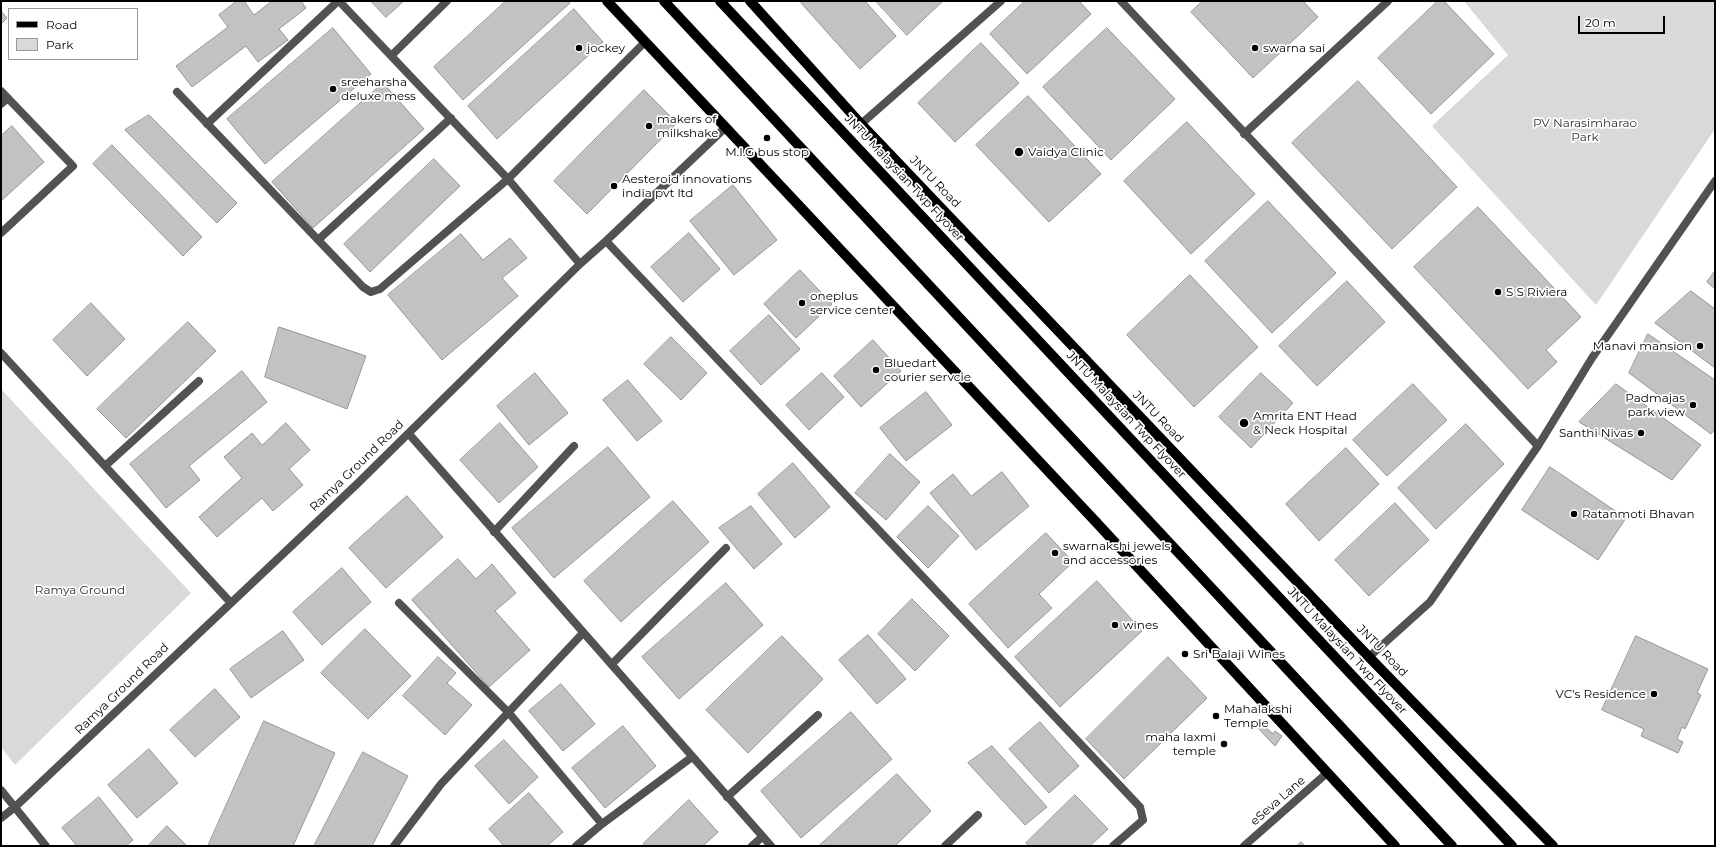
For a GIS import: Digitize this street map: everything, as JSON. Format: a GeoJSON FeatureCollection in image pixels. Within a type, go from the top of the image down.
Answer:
{"type":"FeatureCollection","features":[{"type":"Feature","properties":{"kind":"main road"},"geometry":{"type":"LineString","coordinates":[[607,1],[644,43],[726,127],[1091,517],[1395,846]]}},
{"type":"Feature","properties":{"kind":"main road"},"geometry":{"type":"LineString","coordinates":[[664,1],[1452,846]]}},
{"type":"Feature","properties":{"kind":"main road","name":"JNTU Malaysian Twp Flyover"},"geometry":{"type":"LineString","coordinates":[[720,1],[1512,846]]}},
{"type":"Feature","properties":{"kind":"main road","name":"JNTU Road"},"geometry":{"type":"LineString","coordinates":[[750,1],[861,124],[1369,657],[1553,846]]}},
{"type":"Feature","properties":{"kind":"street"},"geometry":{"type":"LineString","coordinates":[[207,124],[339,1],[392,55],[508,179],[580,264]]}},
{"type":"Feature","properties":{"kind":"street"},"geometry":{"type":"LineString","coordinates":[[392,55],[447,1]]}},
{"type":"Feature","properties":{"kind":"street"},"geometry":{"type":"LineString","coordinates":[[861,124],[1001,1]]}},
{"type":"Feature","properties":{"kind":"street"},"geometry":{"type":"LineString","coordinates":[[1121,1],[1538,446]]}},
{"type":"Feature","properties":{"kind":"street"},"geometry":{"type":"LineString","coordinates":[[1244,134],[1388,1]]}},
{"type":"Feature","properties":{"kind":"street"},"geometry":{"type":"LineString","coordinates":[[177,92],[363,287],[371,292],[380,289],[508,179],[644,43]]}},
{"type":"Feature","properties":{"kind":"street"},"geometry":{"type":"LineString","coordinates":[[1,91],[73,166],[1,233]]}},
{"type":"Feature","properties":{"kind":"street"},"geometry":{"type":"LineString","coordinates":[[1,104],[8,98]]}},
{"type":"Feature","properties":{"kind":"street"},"geometry":{"type":"LineString","coordinates":[[318,240],[450,118]]}},
{"type":"Feature","properties":{"kind":"street","name":"Ramya Ground Road"},"geometry":{"type":"LineString","coordinates":[[1,818],[15,807],[409,434],[580,264],[726,127]]}},
{"type":"Feature","properties":{"kind":"street"},"geometry":{"type":"LineString","coordinates":[[1369,657],[1430,602],[1538,446],[1592,358],[1715,181]]}},
{"type":"Feature","properties":{"kind":"street"},"geometry":{"type":"LineString","coordinates":[[606,241],[1140,807],[1143,820],[1112,846]]}},
{"type":"Feature","properties":{"kind":"street"},"geometry":{"type":"LineString","coordinates":[[1,353],[230,603]]}},
{"type":"Feature","properties":{"kind":"street"},"geometry":{"type":"LineString","coordinates":[[105,466],[199,381]]}},
{"type":"Feature","properties":{"kind":"street"},"geometry":{"type":"LineString","coordinates":[[409,434],[771,846]]}},
{"type":"Feature","properties":{"kind":"street"},"geometry":{"type":"LineString","coordinates":[[494,532],[574,446]]}},
{"type":"Feature","properties":{"kind":"street"},"geometry":{"type":"LineString","coordinates":[[612,664],[726,548]]}},
{"type":"Feature","properties":{"kind":"street"},"geometry":{"type":"LineString","coordinates":[[399,603],[509,713],[602,824]]}},
{"type":"Feature","properties":{"kind":"street"},"geometry":{"type":"LineString","coordinates":[[394,846],[441,784],[583,633]]}},
{"type":"Feature","properties":{"kind":"street"},"geometry":{"type":"LineString","coordinates":[[727,797],[818,715]]}},
{"type":"Feature","properties":{"kind":"street"},"geometry":{"type":"LineString","coordinates":[[576,846],[602,824],[692,757]]}},
{"type":"Feature","properties":{"kind":"street","name":"eSeva Lane"},"geometry":{"type":"LineString","coordinates":[[1244,846],[1327,773]]}},
{"type":"Feature","properties":{"kind":"street"},"geometry":{"type":"LineString","coordinates":[[1,790],[46,846]]}},
{"type":"Feature","properties":{"kind":"street"},"geometry":{"type":"LineString","coordinates":[[945,846],[978,815]]}},
{"type":"Feature","properties":{"kind":"street"},"geometry":{"type":"LineString","coordinates":[[752,846],[762,837]]}},
{"type":"Feature","properties":{"kind":"green space","name":"PV Narasimharao Park"},"geometry":{"type":"Polygon","coordinates":[[[1464,1],[1715,1],[1715,129],[1596,305],[1432,126],[1508,55],[1464,1]]]}},
{"type":"Feature","properties":{"kind":"green space","name":"Ramya Ground"},"geometry":{"type":"Polygon","coordinates":[[[1,389],[191,593],[15,765],[1,747],[1,389]]]}},
{"type":"Feature","properties":{"kind":"building"},"geometry":{"type":"Polygon","coordinates":[[[237,1],[244,1],[254,15],[272,1],[301,1],[306,8],[279,29],[288,40],[258,62],[246,46],[192,87],[176,66],[228,27],[219,15],[237,1]]]}},
{"type":"Feature","properties":{"kind":"building"},"geometry":{"type":"Polygon","coordinates":[[[371,1],[404,1],[386,17],[371,1]]]}},
{"type":"Feature","properties":{"kind":"building"},"geometry":{"type":"Polygon","coordinates":[[[506,1],[568,1],[570,3],[463,100],[434,67],[506,1]]]}},
{"type":"Feature","properties":{"kind":"building"},"geometry":{"type":"Polygon","coordinates":[[[803,1],[865,1],[896,36],[860,69],[801,3],[803,1]]]}},
{"type":"Feature","properties":{"kind":"building"},"geometry":{"type":"Polygon","coordinates":[[[876,1],[943,1],[907,35],[876,1]]]}},
{"type":"Feature","properties":{"kind":"building"},"geometry":{"type":"Polygon","coordinates":[[[1025,1],[1079,1],[1091,14],[1027,74],[990,34],[1025,1]]]}},
{"type":"Feature","properties":{"kind":"building","name":"swarna sai"},"geometry":{"type":"Polygon","coordinates":[[[1203,1],[1303,1],[1318,17],[1253,78],[1191,12],[1203,1]]]}},
{"type":"Feature","properties":{"kind":"building"},"geometry":{"type":"Polygon","coordinates":[[[1438,1],[1444,1],[1494,54],[1431,114],[1378,58],[1438,1]]]}},
{"type":"Feature","properties":{"kind":"building"},"geometry":{"type":"Polygon","coordinates":[[[574,9],[603,42],[497,139],[468,106],[574,9]]]}},
{"type":"Feature","properties":{"kind":"building"},"geometry":{"type":"Polygon","coordinates":[[[1,11],[7,18],[1,24],[1,11]]]}},
{"type":"Feature","properties":{"kind":"building"},"geometry":{"type":"Polygon","coordinates":[[[333,28],[371,74],[265,164],[227,119],[333,28]]]}},
{"type":"Feature","properties":{"kind":"building"},"geometry":{"type":"Polygon","coordinates":[[[1107,28],[1175,99],[1111,160],[1043,87],[1107,28]]]}},
{"type":"Feature","properties":{"kind":"building"},"geometry":{"type":"Polygon","coordinates":[[[981,43],[1019,83],[955,142],[918,103],[981,43]]]}},
{"type":"Feature","properties":{"kind":"building"},"geometry":{"type":"Polygon","coordinates":[[[1358,81],[1457,187],[1392,249],[1292,143],[1358,81]]]}},
{"type":"Feature","properties":{"kind":"building"},"geometry":{"type":"Polygon","coordinates":[[[383,83],[424,129],[313,228],[272,182],[383,83]]]}},
{"type":"Feature","properties":{"kind":"building"},"geometry":{"type":"Polygon","coordinates":[[[644,90],[677,123],[587,214],[554,181],[644,90]]]}},
{"type":"Feature","properties":{"kind":"building"},"geometry":{"type":"Polygon","coordinates":[[[1028,96],[1101,174],[1049,222],[976,145],[1028,96]]]}},
{"type":"Feature","properties":{"kind":"building"},"geometry":{"type":"Polygon","coordinates":[[[149,115],[237,203],[217,223],[125,130],[149,115]]]}},
{"type":"Feature","properties":{"kind":"building"},"geometry":{"type":"Polygon","coordinates":[[[1187,122],[1255,194],[1191,254],[1124,181],[1187,122]]]}},
{"type":"Feature","properties":{"kind":"building"},"geometry":{"type":"Polygon","coordinates":[[[12,126],[44,162],[1,201],[1,136],[12,126]]]}},
{"type":"Feature","properties":{"kind":"building"},"geometry":{"type":"Polygon","coordinates":[[[112,145],[202,237],[183,256],[93,164],[112,145]]]}},
{"type":"Feature","properties":{"kind":"building"},"geometry":{"type":"Polygon","coordinates":[[[434,159],[460,186],[370,272],[344,244],[434,159]]]}},
{"type":"Feature","properties":{"kind":"building"},"geometry":{"type":"Polygon","coordinates":[[[733,185],[777,240],[734,275],[690,221],[733,185]]]}},
{"type":"Feature","properties":{"kind":"building"},"geometry":{"type":"Polygon","coordinates":[[[1268,201],[1336,273],[1272,333],[1205,261],[1268,201]]]}},
{"type":"Feature","properties":{"kind":"building","name":"S S Riviera"},"geometry":{"type":"Polygon","coordinates":[[[1478,207],[1581,317],[1546,350],[1557,362],[1528,389],[1414,267],[1478,207]]]}},
{"type":"Feature","properties":{"kind":"building"},"geometry":{"type":"Polygon","coordinates":[[[689,233],[720,269],[683,302],[651,267],[689,233]]]}},
{"type":"Feature","properties":{"kind":"building"},"geometry":{"type":"Polygon","coordinates":[[[461,234],[483,260],[510,238],[527,258],[502,278],[518,296],[442,360],[388,295],[461,234]]]}},
{"type":"Feature","properties":{"kind":"building"},"geometry":{"type":"Polygon","coordinates":[[[800,270],[832,304],[796,338],[764,304],[800,270]]]}},
{"type":"Feature","properties":{"kind":"building"},"geometry":{"type":"Polygon","coordinates":[[[1715,271],[1715,289],[1707,282],[1715,271]]]}},
{"type":"Feature","properties":{"kind":"building"},"geometry":{"type":"Polygon","coordinates":[[[1190,275],[1258,347],[1194,407],[1127,335],[1190,275]]]}},
{"type":"Feature","properties":{"kind":"building"},"geometry":{"type":"Polygon","coordinates":[[[1347,281],[1385,322],[1317,386],[1279,346],[1347,281]]]}},
{"type":"Feature","properties":{"kind":"building","name":"Manavi mansion"},"geometry":{"type":"Polygon","coordinates":[[[1691,291],[1715,309],[1715,368],[1655,323],[1691,291]]]}},
{"type":"Feature","properties":{"kind":"building"},"geometry":{"type":"Polygon","coordinates":[[[91,303],[125,339],[87,376],[53,340],[91,303]]]}},
{"type":"Feature","properties":{"kind":"building"},"geometry":{"type":"Polygon","coordinates":[[[769,315],[800,349],[761,385],[730,351],[769,315]]]}},
{"type":"Feature","properties":{"kind":"building"},"geometry":{"type":"Polygon","coordinates":[[[188,322],[216,351],[126,438],[97,409],[188,322]]]}},
{"type":"Feature","properties":{"kind":"building"},"geometry":{"type":"Polygon","coordinates":[[[279,327],[366,356],[347,409],[265,377],[279,327]]]}},
{"type":"Feature","properties":{"kind":"building","name":"Padmajas park view"},"geometry":{"type":"Polygon","coordinates":[[[1648,334],[1715,380],[1715,429],[1711,434],[1629,373],[1648,334]]]}},
{"type":"Feature","properties":{"kind":"building"},"geometry":{"type":"Polygon","coordinates":[[[671,337],[707,373],[681,400],[644,364],[671,337]]]}},
{"type":"Feature","properties":{"kind":"building"},"geometry":{"type":"Polygon","coordinates":[[[873,340],[901,371],[861,407],[834,376],[873,340]]]}},
{"type":"Feature","properties":{"kind":"building"},"geometry":{"type":"Polygon","coordinates":[[[242,371],[267,402],[189,466],[200,480],[166,508],[130,464],[242,371]]]}},
{"type":"Feature","properties":{"kind":"building"},"geometry":{"type":"Polygon","coordinates":[[[535,373],[568,413],[529,445],[497,406],[535,373]]]}},
{"type":"Feature","properties":{"kind":"building"},"geometry":{"type":"Polygon","coordinates":[[[822,373],[844,397],[809,430],[786,405],[822,373]]]}},
{"type":"Feature","properties":{"kind":"building"},"geometry":{"type":"Polygon","coordinates":[[[1261,373],[1293,403],[1251,448],[1219,417],[1261,373]]]}},
{"type":"Feature","properties":{"kind":"building"},"geometry":{"type":"Polygon","coordinates":[[[628,380],[662,421],[637,441],[603,400],[628,380]]]}},
{"type":"Feature","properties":{"kind":"building"},"geometry":{"type":"Polygon","coordinates":[[[1413,384],[1447,420],[1387,476],[1353,440],[1413,384]]]}},
{"type":"Feature","properties":{"kind":"building","name":"Santhi Nivas"},"geometry":{"type":"Polygon","coordinates":[[[1616,384],[1701,445],[1672,480],[1579,422],[1616,384]]]}},
{"type":"Feature","properties":{"kind":"building"},"geometry":{"type":"Polygon","coordinates":[[[926,392],[952,425],[906,461],[880,428],[926,392]]]}},
{"type":"Feature","properties":{"kind":"building"},"geometry":{"type":"Polygon","coordinates":[[[286,423],[310,450],[289,469],[303,485],[273,511],[262,498],[217,537],[199,517],[242,478],[224,457],[252,433],[262,445],[286,423]]]}},
{"type":"Feature","properties":{"kind":"building"},"geometry":{"type":"Polygon","coordinates":[[[500,423],[538,467],[499,503],[460,460],[500,423]]]}},
{"type":"Feature","properties":{"kind":"building"},"geometry":{"type":"Polygon","coordinates":[[[1466,424],[1504,464],[1436,529],[1398,488],[1466,424]]]}},
{"type":"Feature","properties":{"kind":"building"},"geometry":{"type":"Polygon","coordinates":[[[608,447],[650,497],[554,578],[512,528],[608,447]]]}},
{"type":"Feature","properties":{"kind":"building"},"geometry":{"type":"Polygon","coordinates":[[[1346,448],[1379,484],[1319,541],[1286,504],[1346,448]]]}},
{"type":"Feature","properties":{"kind":"building"},"geometry":{"type":"Polygon","coordinates":[[[890,454],[920,482],[886,520],[855,493],[890,454]]]}},
{"type":"Feature","properties":{"kind":"building"},"geometry":{"type":"Polygon","coordinates":[[[793,463],[830,507],[795,538],[758,494],[793,463]]]}},
{"type":"Feature","properties":{"kind":"building","name":"Ratanmoti Bhavan"},"geometry":{"type":"Polygon","coordinates":[[[1550,467],[1626,518],[1598,560],[1522,510],[1550,467]]]}},
{"type":"Feature","properties":{"kind":"building"},"geometry":{"type":"Polygon","coordinates":[[[1002,472],[1029,506],[976,550],[930,493],[953,474],[971,496],[1002,472]]]}},
{"type":"Feature","properties":{"kind":"building"},"geometry":{"type":"Polygon","coordinates":[[[407,496],[443,537],[386,588],[349,548],[407,496]]]}},
{"type":"Feature","properties":{"kind":"building"},"geometry":{"type":"Polygon","coordinates":[[[673,501],[709,542],[621,622],[584,581],[673,501]]]}},
{"type":"Feature","properties":{"kind":"building"},"geometry":{"type":"Polygon","coordinates":[[[1395,503],[1429,540],[1369,596],[1335,560],[1395,503]]]}},
{"type":"Feature","properties":{"kind":"building"},"geometry":{"type":"Polygon","coordinates":[[[751,506],[782,544],[754,569],[719,528],[751,506]]]}},
{"type":"Feature","properties":{"kind":"building"},"geometry":{"type":"Polygon","coordinates":[[[928,506],[959,536],[928,568],[897,537],[928,506]]]}},
{"type":"Feature","properties":{"kind":"building"},"geometry":{"type":"Polygon","coordinates":[[[1046,533],[1073,562],[1039,594],[1052,608],[1008,648],[969,604],[1046,533]]]}},
{"type":"Feature","properties":{"kind":"building"},"geometry":{"type":"Polygon","coordinates":[[[458,559],[476,579],[492,564],[516,593],[495,611],[530,650],[489,687],[412,600],[458,559]]]}},
{"type":"Feature","properties":{"kind":"building"},"geometry":{"type":"Polygon","coordinates":[[[342,568],[371,602],[322,645],[293,612],[342,568]]]}},
{"type":"Feature","properties":{"kind":"building"},"geometry":{"type":"Polygon","coordinates":[[[1097,581],[1142,631],[1060,707],[1015,657],[1097,581]]]}},
{"type":"Feature","properties":{"kind":"building"},"geometry":{"type":"Polygon","coordinates":[[[726,583],[763,625],[679,699],[642,657],[726,583]]]}},
{"type":"Feature","properties":{"kind":"building"},"geometry":{"type":"Polygon","coordinates":[[[912,599],[949,636],[915,671],[878,634],[912,599]]]}},
{"type":"Feature","properties":{"kind":"building"},"geometry":{"type":"Polygon","coordinates":[[[365,629],[411,676],[368,719],[321,673],[365,629]]]}},
{"type":"Feature","properties":{"kind":"building"},"geometry":{"type":"Polygon","coordinates":[[[283,631],[304,660],[251,698],[230,669],[283,631]]]}},
{"type":"Feature","properties":{"kind":"building"},"geometry":{"type":"Polygon","coordinates":[[[868,635],[906,679],[877,704],[839,660],[868,635]]]}},
{"type":"Feature","properties":{"kind":"building"},"geometry":{"type":"Polygon","coordinates":[[[782,636],[823,679],[748,753],[706,710],[782,636]]]}},
{"type":"Feature","properties":{"kind":"building","name":"VC's Residence"},"geometry":{"type":"Polygon","coordinates":[[[1636,636],[1708,669],[1697,693],[1701,695],[1685,729],[1682,727],[1677,739],[1683,742],[1678,753],[1641,736],[1644,729],[1602,710],[1636,636]]]}},
{"type":"Feature","properties":{"kind":"building"},"geometry":{"type":"Polygon","coordinates":[[[438,657],[456,673],[447,683],[472,705],[445,735],[403,696],[438,657]]]}},
{"type":"Feature","properties":{"kind":"building"},"geometry":{"type":"Polygon","coordinates":[[[1168,657],[1207,698],[1124,779],[1086,739],[1168,657]]]}},
{"type":"Feature","properties":{"kind":"building"},"geometry":{"type":"Polygon","coordinates":[[[561,684],[595,724],[563,751],[529,711],[561,684]]]}},
{"type":"Feature","properties":{"kind":"building"},"geometry":{"type":"Polygon","coordinates":[[[215,689],[240,717],[195,757],[170,730],[215,689]]]}},
{"type":"Feature","properties":{"kind":"building"},"geometry":{"type":"Polygon","coordinates":[[[851,712],[892,759],[801,838],[761,791],[851,712]]]}},
{"type":"Feature","properties":{"kind":"building"},"geometry":{"type":"Polygon","coordinates":[[[1258,720],[1273,734],[1275,731],[1282,736],[1275,746],[1253,723],[1258,720]]]}},
{"type":"Feature","properties":{"kind":"building"},"geometry":{"type":"Polygon","coordinates":[[[264,721],[335,753],[293,846],[208,846],[264,721]]]}},
{"type":"Feature","properties":{"kind":"building"},"geometry":{"type":"Polygon","coordinates":[[[1040,722],[1079,766],[1049,793],[1009,749],[1040,722]]]}},
{"type":"Feature","properties":{"kind":"building"},"geometry":{"type":"Polygon","coordinates":[[[623,726],[656,766],[605,808],[572,768],[623,726]]]}},
{"type":"Feature","properties":{"kind":"building"},"geometry":{"type":"Polygon","coordinates":[[[504,740],[538,777],[509,804],[475,766],[504,740]]]}},
{"type":"Feature","properties":{"kind":"building"},"geometry":{"type":"Polygon","coordinates":[[[992,746],[1047,807],[1025,825],[968,763],[992,746]]]}},
{"type":"Feature","properties":{"kind":"building"},"geometry":{"type":"Polygon","coordinates":[[[149,749],[178,783],[137,818],[108,785],[149,749]]]}},
{"type":"Feature","properties":{"kind":"building"},"geometry":{"type":"Polygon","coordinates":[[[363,752],[408,776],[372,846],[314,846],[363,752]]]}},
{"type":"Feature","properties":{"kind":"building"},"geometry":{"type":"Polygon","coordinates":[[[897,774],[931,811],[895,846],[819,846],[897,774]]]}},
{"type":"Feature","properties":{"kind":"building"},"geometry":{"type":"Polygon","coordinates":[[[529,793],[563,832],[547,846],[504,846],[489,829],[529,793]]]}},
{"type":"Feature","properties":{"kind":"building"},"geometry":{"type":"Polygon","coordinates":[[[1075,795],[1108,829],[1090,846],[1029,846],[1026,843],[1075,795]]]}},
{"type":"Feature","properties":{"kind":"building"},"geometry":{"type":"Polygon","coordinates":[[[99,797],[133,840],[126,846],[77,846],[62,828],[99,797]]]}},
{"type":"Feature","properties":{"kind":"building"},"geometry":{"type":"Polygon","coordinates":[[[689,800],[718,832],[703,846],[645,846],[643,844],[689,800]]]}},
{"type":"Feature","properties":{"kind":"building"},"geometry":{"type":"Polygon","coordinates":[[[167,826],[187,846],[148,846],[167,826]]]}},
{"type":"Feature","properties":{"kind":"building"},"geometry":{"type":"Polygon","coordinates":[[[1301,842],[1305,846],[1297,846],[1301,842]]]}},
{"type":"Feature","properties":{"kind":"place","name":"jockey"},"geometry":{"type":"Point","coordinates":[579,48]}},
{"type":"Feature","properties":{"kind":"place","name":"swarna sai"},"geometry":{"type":"Point","coordinates":[1255,48]}},
{"type":"Feature","properties":{"kind":"place","name":"sreeharsha deluxe mess"},"geometry":{"type":"Point","coordinates":[333,89]}},
{"type":"Feature","properties":{"kind":"place","name":"makers of milkshake"},"geometry":{"type":"Point","coordinates":[649,126]}},
{"type":"Feature","properties":{"kind":"place","name":"M.I.G bus stop"},"geometry":{"type":"Point","coordinates":[767,138]}},
{"type":"Feature","properties":{"kind":"place","name":"Vaidya Clinic"},"geometry":{"type":"Point","coordinates":[1019,152]}},
{"type":"Feature","properties":{"kind":"place","name":"Aesteroid innovations india pvt ltd"},"geometry":{"type":"Point","coordinates":[614,186]}},
{"type":"Feature","properties":{"kind":"place","name":"S S Riviera"},"geometry":{"type":"Point","coordinates":[1498,292]}},
{"type":"Feature","properties":{"kind":"place","name":"oneplus service center"},"geometry":{"type":"Point","coordinates":[802,303]}},
{"type":"Feature","properties":{"kind":"place","name":"Manavi mansion"},"geometry":{"type":"Point","coordinates":[1700,346]}},
{"type":"Feature","properties":{"kind":"place","name":"Bluedart courier servcie"},"geometry":{"type":"Point","coordinates":[876,370]}},
{"type":"Feature","properties":{"kind":"place","name":"Padmajas park view"},"geometry":{"type":"Point","coordinates":[1693,405]}},
{"type":"Feature","properties":{"kind":"place","name":"Amrita ENT Head & Neck Hospital"},"geometry":{"type":"Point","coordinates":[1244,423]}},
{"type":"Feature","properties":{"kind":"place","name":"Santhi Nivas"},"geometry":{"type":"Point","coordinates":[1641,433]}},
{"type":"Feature","properties":{"kind":"place","name":"Ratanmoti Bhavan"},"geometry":{"type":"Point","coordinates":[1574,514]}},
{"type":"Feature","properties":{"kind":"place","name":"swarnakshi jewels and accessories"},"geometry":{"type":"Point","coordinates":[1055,553]}},
{"type":"Feature","properties":{"kind":"place","name":"wines"},"geometry":{"type":"Point","coordinates":[1115,625]}},
{"type":"Feature","properties":{"kind":"place","name":"Sri Balaji Wines"},"geometry":{"type":"Point","coordinates":[1185,654]}},
{"type":"Feature","properties":{"kind":"place","name":"VC's Residence"},"geometry":{"type":"Point","coordinates":[1654,694]}},
{"type":"Feature","properties":{"kind":"place","name":"Mahalakshi Temple"},"geometry":{"type":"Point","coordinates":[1216,716]}},
{"type":"Feature","properties":{"kind":"place","name":"maha laxmi temple"},"geometry":{"type":"Point","coordinates":[1224,744]}}]}
